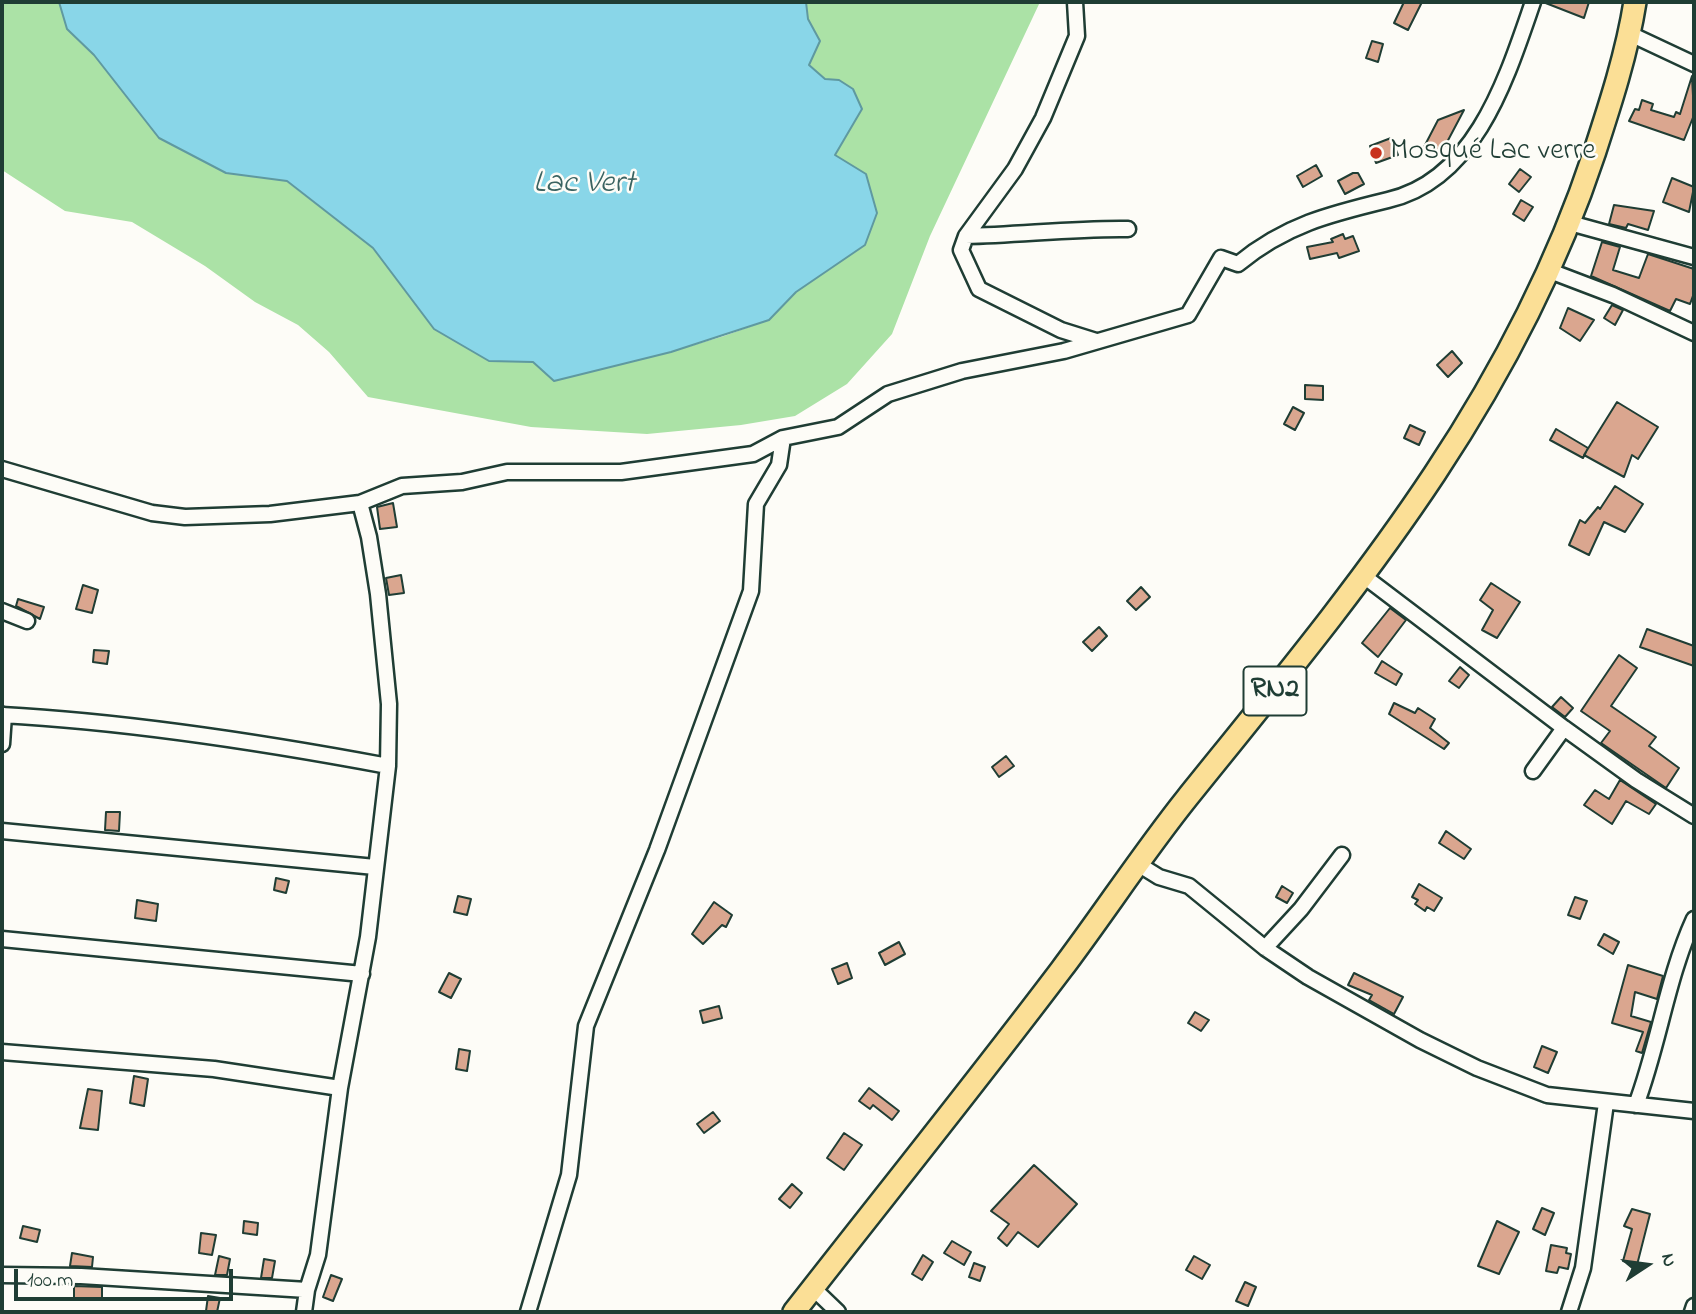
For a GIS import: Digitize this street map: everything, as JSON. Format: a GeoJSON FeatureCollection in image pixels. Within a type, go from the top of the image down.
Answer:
{"type":"FeatureCollection","features":[{"type":"Feature","properties":{"kind":"highway","name":"RN2"},"geometry":{"type":"LineString","coordinates":[[794,1312],[1061,970],[1186,800],[1365,577],[1412,510],[1499,372],[1550,271],[1570,223],[1605,121],[1635,2]]}},
{"type":"Feature","properties":{"kind":"street"},"geometry":{"type":"LineString","coordinates":[[1075,2],[1077,36],[1040,124],[1014,169],[966,236],[961,250],[979,289],[1061,330],[1096,341]]}},
{"type":"Feature","properties":{"kind":"street"},"geometry":{"type":"LineString","coordinates":[[2,469],[59,489],[152,513],[185,517],[271,514],[360,503],[402,486],[462,482],[507,472],[621,472],[753,454],[782,438],[838,427],[888,394],[962,371],[1064,351],[1188,314],[1221,258],[1238,264],[1264,242],[1292,227],[1391,200],[1448,170],[1477,137],[1532,2]]}},
{"type":"Feature","properties":{"kind":"street"},"geometry":{"type":"LineString","coordinates":[[1628,33],[1694,64]]}},
{"type":"Feature","properties":{"kind":"street"},"geometry":{"type":"LineString","coordinates":[[1570,223],[1694,257]]}},
{"type":"Feature","properties":{"kind":"street"},"geometry":{"type":"LineString","coordinates":[[966,236],[1082,228],[1128,229]]}},
{"type":"Feature","properties":{"kind":"street"},"geometry":{"type":"LineString","coordinates":[[1550,271],[1614,295],[1694,333]]}},
{"type":"Feature","properties":{"kind":"street"},"geometry":{"type":"LineString","coordinates":[[528,1312],[569,1175],[586,1026],[662,838],[751,591],[756,504],[779,465],[782,438]]}},
{"type":"Feature","properties":{"kind":"street"},"geometry":{"type":"LineString","coordinates":[[304,1312],[307,1290],[318,1255],[340,1088],[362,974],[388,766],[389,704],[378,594],[369,537],[360,503]]}},
{"type":"Feature","properties":{"kind":"street"},"geometry":{"type":"LineString","coordinates":[[1365,577],[1564,728],[1636,780],[1694,816]]}},
{"type":"Feature","properties":{"kind":"street"},"geometry":{"type":"LineString","coordinates":[[2,611],[27,621]]}},
{"type":"Feature","properties":{"kind":"street"},"geometry":{"type":"LineString","coordinates":[[2,744],[3,715],[77,719],[284,746],[388,766]]}},
{"type":"Feature","properties":{"kind":"street"},"geometry":{"type":"LineString","coordinates":[[1533,771],[1564,728]]}},
{"type":"Feature","properties":{"kind":"street"},"geometry":{"type":"LineString","coordinates":[[2,831],[375,867]]}},
{"type":"Feature","properties":{"kind":"street"},"geometry":{"type":"LineString","coordinates":[[1265,948],[1301,909],[1342,855]]}},
{"type":"Feature","properties":{"kind":"street"},"geometry":{"type":"LineString","coordinates":[[1138,864],[1159,877],[1189,886],[1265,948],[1352,1002],[1477,1068],[1547,1094],[1606,1103],[1694,1111]]}},
{"type":"Feature","properties":{"kind":"street"},"geometry":{"type":"LineString","coordinates":[[1636,1105],[1661,1031],[1675,966],[1694,919]]}},
{"type":"Feature","properties":{"kind":"street"},"geometry":{"type":"LineString","coordinates":[[2,939],[362,974]]}},
{"type":"Feature","properties":{"kind":"street"},"geometry":{"type":"LineString","coordinates":[[2,1052],[214,1069],[340,1088]]}},
{"type":"Feature","properties":{"kind":"street"},"geometry":{"type":"LineString","coordinates":[[1569,1312],[1585,1254],[1606,1103]]}},
{"type":"Feature","properties":{"kind":"street"},"geometry":{"type":"LineString","coordinates":[[2,1275],[81,1276],[307,1290]]}},
{"type":"Feature","properties":{"kind":"street"},"geometry":{"type":"LineString","coordinates":[[813,1288],[838,1312]]}},
{"type":"Feature","properties":{"kind":"street"},"geometry":{"type":"LineString","coordinates":[[1692,1312],[1694,1306]]}},
{"type":"Feature","properties":{"kind":"green space"},"geometry":{"type":"Polygon","coordinates":[[[2,2],[59,2],[67,29],[94,55],[159,138],[226,173],[286,181],[373,248],[434,329],[489,361],[533,362],[671,352],[724,336],[769,320],[796,292],[865,245],[835,155],[861,109],[839,80],[825,79],[809,65],[819,41],[808,19],[806,2],[1040,2],[930,236],[892,334],[847,384],[795,416],[741,425],[647,434],[531,427],[368,397],[329,352],[298,325],[255,302],[205,266],[132,222],[65,211],[2,170],[2,2]]]}},
{"type":"Feature","properties":{"kind":"water","name":"Lac Vert"},"geometry":{"type":"Polygon","coordinates":[[[59,2],[806,2],[808,19],[820,41],[809,65],[825,79],[839,80],[853,89],[862,109],[835,155],[866,174],[877,213],[865,245],[796,292],[769,320],[671,352],[554,381],[533,362],[489,361],[434,329],[373,248],[287,181],[226,173],[159,138],[94,55],[67,29],[59,2]]]}},
{"type":"Feature","properties":{"kind":"building"},"geometry":{"type":"Polygon","coordinates":[[[1404,2],[1422,2],[1408,30],[1394,23],[1404,2]]]}},
{"type":"Feature","properties":{"kind":"building"},"geometry":{"type":"Polygon","coordinates":[[[1543,2],[1589,2],[1584,18],[1543,2]]]}},
{"type":"Feature","properties":{"kind":"building"},"geometry":{"type":"Polygon","coordinates":[[[1372,41],[1383,44],[1378,62],[1366,58],[1372,41]]]}},
{"type":"Feature","properties":{"kind":"building"},"geometry":{"type":"Polygon","coordinates":[[[1692,76],[1694,115],[1684,140],[1629,121],[1635,109],[1639,110],[1642,100],[1653,104],[1651,110],[1674,117],[1676,112],[1680,114],[1692,76]]]}},
{"type":"Feature","properties":{"kind":"building"},"geometry":{"type":"Polygon","coordinates":[[[1464,110],[1445,146],[1442,144],[1437,153],[1424,147],[1438,120],[1464,110]]]}},
{"type":"Feature","properties":{"kind":"building"},"geometry":{"type":"Polygon","coordinates":[[[1391,138],[1398,155],[1376,163],[1370,146],[1391,138]]]}},
{"type":"Feature","properties":{"kind":"building"},"geometry":{"type":"Polygon","coordinates":[[[1316,165],[1322,176],[1303,187],[1297,176],[1316,165]]]}},
{"type":"Feature","properties":{"kind":"building"},"geometry":{"type":"Polygon","coordinates":[[[1520,169],[1531,177],[1519,192],[1509,184],[1520,169]]]}},
{"type":"Feature","properties":{"kind":"building"},"geometry":{"type":"Polygon","coordinates":[[[1358,173],[1364,184],[1345,194],[1338,181],[1358,173]]]}},
{"type":"Feature","properties":{"kind":"building"},"geometry":{"type":"Polygon","coordinates":[[[1672,178],[1694,187],[1689,212],[1663,202],[1672,178]]]}},
{"type":"Feature","properties":{"kind":"building"},"geometry":{"type":"Polygon","coordinates":[[[1521,200],[1533,207],[1524,221],[1513,214],[1521,200]]]}},
{"type":"Feature","properties":{"kind":"building"},"geometry":{"type":"Polygon","coordinates":[[[1614,205],[1654,211],[1648,230],[1628,224],[1626,228],[1609,224],[1614,205]]]}},
{"type":"Feature","properties":{"kind":"building"},"geometry":{"type":"Polygon","coordinates":[[[1343,234],[1345,239],[1353,236],[1359,251],[1339,258],[1337,253],[1310,259],[1307,247],[1333,242],[1331,239],[1343,234]]]}},
{"type":"Feature","properties":{"kind":"building"},"geometry":{"type":"Polygon","coordinates":[[[1602,242],[1620,247],[1613,270],[1639,278],[1648,254],[1694,269],[1694,293],[1690,304],[1676,299],[1670,311],[1591,276],[1602,242]]]}},
{"type":"Feature","properties":{"kind":"building"},"geometry":{"type":"Polygon","coordinates":[[[1612,305],[1623,310],[1615,325],[1604,318],[1612,305]]]}},
{"type":"Feature","properties":{"kind":"building"},"geometry":{"type":"Polygon","coordinates":[[[1568,308],[1594,320],[1580,341],[1560,328],[1568,308]]]}},
{"type":"Feature","properties":{"kind":"building"},"geometry":{"type":"Polygon","coordinates":[[[1452,351],[1462,363],[1448,377],[1437,365],[1452,351]]]}},
{"type":"Feature","properties":{"kind":"building"},"geometry":{"type":"Polygon","coordinates":[[[1305,385],[1323,386],[1323,400],[1305,399],[1305,385]]]}},
{"type":"Feature","properties":{"kind":"building"},"geometry":{"type":"Polygon","coordinates":[[[1617,402],[1658,427],[1638,459],[1632,455],[1624,477],[1584,455],[1617,402]]]}},
{"type":"Feature","properties":{"kind":"building"},"geometry":{"type":"Polygon","coordinates":[[[1293,407],[1304,413],[1295,430],[1284,424],[1293,407]]]}},
{"type":"Feature","properties":{"kind":"building"},"geometry":{"type":"Polygon","coordinates":[[[1410,425],[1425,432],[1419,445],[1404,438],[1410,425]]]}},
{"type":"Feature","properties":{"kind":"building"},"geometry":{"type":"Polygon","coordinates":[[[1556,429],[1588,448],[1583,458],[1550,440],[1556,429]]]}},
{"type":"Feature","properties":{"kind":"building"},"geometry":{"type":"Polygon","coordinates":[[[1615,486],[1643,504],[1625,532],[1604,522],[1589,555],[1569,545],[1580,520],[1585,523],[1598,507],[1600,509],[1615,486]]]}},
{"type":"Feature","properties":{"kind":"building"},"geometry":{"type":"Polygon","coordinates":[[[393,503],[397,527],[380,529],[377,507],[393,503]]]}},
{"type":"Feature","properties":{"kind":"building"},"geometry":{"type":"Polygon","coordinates":[[[401,575],[404,593],[389,595],[386,578],[401,575]]]}},
{"type":"Feature","properties":{"kind":"building"},"geometry":{"type":"Polygon","coordinates":[[[1491,583],[1520,602],[1497,638],[1482,630],[1493,610],[1480,600],[1491,583]]]}},
{"type":"Feature","properties":{"kind":"building"},"geometry":{"type":"Polygon","coordinates":[[[83,585],[98,590],[92,613],[76,609],[83,585]]]}},
{"type":"Feature","properties":{"kind":"building"},"geometry":{"type":"Polygon","coordinates":[[[1141,587],[1150,597],[1136,610],[1127,601],[1141,587]]]}},
{"type":"Feature","properties":{"kind":"building"},"geometry":{"type":"Polygon","coordinates":[[[18,599],[44,607],[40,619],[16,606],[18,599]]]}},
{"type":"Feature","properties":{"kind":"building"},"geometry":{"type":"Polygon","coordinates":[[[1390,608],[1406,620],[1378,657],[1362,643],[1390,608]]]}},
{"type":"Feature","properties":{"kind":"building"},"geometry":{"type":"Polygon","coordinates":[[[1099,627],[1107,636],[1092,651],[1083,642],[1099,627]]]}},
{"type":"Feature","properties":{"kind":"building"},"geometry":{"type":"Polygon","coordinates":[[[1647,629],[1694,646],[1694,666],[1640,647],[1647,629]]]}},
{"type":"Feature","properties":{"kind":"building"},"geometry":{"type":"Polygon","coordinates":[[[94,650],[109,651],[107,664],[93,662],[94,650]]]}},
{"type":"Feature","properties":{"kind":"building"},"geometry":{"type":"Polygon","coordinates":[[[1619,655],[1637,668],[1611,706],[1656,737],[1649,746],[1679,768],[1666,788],[1601,743],[1610,731],[1581,711],[1619,655]]]}},
{"type":"Feature","properties":{"kind":"building"},"geometry":{"type":"Polygon","coordinates":[[[1382,661],[1402,674],[1396,685],[1375,673],[1382,661]]]}},
{"type":"Feature","properties":{"kind":"building"},"geometry":{"type":"Polygon","coordinates":[[[1460,667],[1469,675],[1459,688],[1449,681],[1460,667]]]}},
{"type":"Feature","properties":{"kind":"building"},"geometry":{"type":"Polygon","coordinates":[[[1561,697],[1573,708],[1565,717],[1552,707],[1561,697]]]}},
{"type":"Feature","properties":{"kind":"building"},"geometry":{"type":"Polygon","coordinates":[[[1394,703],[1415,713],[1418,708],[1435,719],[1430,728],[1449,743],[1444,749],[1389,714],[1394,703]]]}},
{"type":"Feature","properties":{"kind":"building"},"geometry":{"type":"Polygon","coordinates":[[[1006,756],[1014,766],[999,777],[992,767],[1006,756]]]}},
{"type":"Feature","properties":{"kind":"building"},"geometry":{"type":"Polygon","coordinates":[[[1620,780],[1656,804],[1649,814],[1626,801],[1612,824],[1584,805],[1595,790],[1609,799],[1620,780]]]}},
{"type":"Feature","properties":{"kind":"building"},"geometry":{"type":"Polygon","coordinates":[[[106,812],[120,812],[119,831],[105,830],[106,812]]]}},
{"type":"Feature","properties":{"kind":"building"},"geometry":{"type":"Polygon","coordinates":[[[1446,831],[1471,849],[1464,859],[1439,843],[1446,831]]]}},
{"type":"Feature","properties":{"kind":"building"},"geometry":{"type":"Polygon","coordinates":[[[276,878],[289,881],[286,893],[274,890],[276,878]]]}},
{"type":"Feature","properties":{"kind":"building"},"geometry":{"type":"Polygon","coordinates":[[[1419,884],[1442,898],[1434,911],[1427,907],[1425,911],[1415,904],[1418,900],[1412,897],[1419,884]]]}},
{"type":"Feature","properties":{"kind":"building"},"geometry":{"type":"Polygon","coordinates":[[[1282,886],[1293,893],[1287,903],[1276,897],[1282,886]]]}},
{"type":"Feature","properties":{"kind":"building"},"geometry":{"type":"Polygon","coordinates":[[[458,896],[471,899],[467,915],[454,912],[458,896]]]}},
{"type":"Feature","properties":{"kind":"building"},"geometry":{"type":"Polygon","coordinates":[[[1575,897],[1587,901],[1580,919],[1568,915],[1575,897]]]}},
{"type":"Feature","properties":{"kind":"building"},"geometry":{"type":"Polygon","coordinates":[[[137,900],[158,904],[156,921],[135,918],[137,900]]]}},
{"type":"Feature","properties":{"kind":"building"},"geometry":{"type":"Polygon","coordinates":[[[714,902],[732,915],[726,927],[722,925],[703,944],[692,934],[714,902]]]}},
{"type":"Feature","properties":{"kind":"building"},"geometry":{"type":"Polygon","coordinates":[[[1604,934],[1619,942],[1613,954],[1598,945],[1604,934]]]}},
{"type":"Feature","properties":{"kind":"building"},"geometry":{"type":"Polygon","coordinates":[[[899,942],[905,954],[885,965],[879,953],[899,942]]]}},
{"type":"Feature","properties":{"kind":"building"},"geometry":{"type":"Polygon","coordinates":[[[847,963],[852,978],[838,984],[832,969],[847,963]]]}},
{"type":"Feature","properties":{"kind":"building"},"geometry":{"type":"Polygon","coordinates":[[[1628,965],[1663,976],[1657,999],[1635,992],[1631,1016],[1651,1022],[1642,1053],[1636,1051],[1643,1032],[1612,1023],[1628,965]]]}},
{"type":"Feature","properties":{"kind":"building"},"geometry":{"type":"Polygon","coordinates":[[[449,973],[461,979],[451,998],[439,992],[449,973]]]}},
{"type":"Feature","properties":{"kind":"building"},"geometry":{"type":"Polygon","coordinates":[[[1354,973],[1403,997],[1394,1014],[1369,1000],[1372,995],[1348,985],[1354,973]]]}},
{"type":"Feature","properties":{"kind":"building"},"geometry":{"type":"Polygon","coordinates":[[[719,1006],[722,1018],[703,1023],[700,1011],[719,1006]]]}},
{"type":"Feature","properties":{"kind":"building"},"geometry":{"type":"Polygon","coordinates":[[[1195,1012],[1209,1020],[1201,1031],[1188,1023],[1195,1012]]]}},
{"type":"Feature","properties":{"kind":"building"},"geometry":{"type":"Polygon","coordinates":[[[1542,1046],[1557,1052],[1548,1073],[1534,1067],[1542,1046]]]}},
{"type":"Feature","properties":{"kind":"building"},"geometry":{"type":"Polygon","coordinates":[[[459,1049],[470,1051],[467,1071],[456,1069],[459,1049]]]}},
{"type":"Feature","properties":{"kind":"building"},"geometry":{"type":"Polygon","coordinates":[[[134,1076],[148,1079],[144,1106],[130,1103],[134,1076]]]}},
{"type":"Feature","properties":{"kind":"building"},"geometry":{"type":"Polygon","coordinates":[[[869,1088],[899,1111],[892,1120],[873,1105],[870,1109],[859,1101],[869,1088]]]}},
{"type":"Feature","properties":{"kind":"building"},"geometry":{"type":"Polygon","coordinates":[[[88,1089],[102,1091],[98,1130],[80,1128],[88,1089]]]}},
{"type":"Feature","properties":{"kind":"building"},"geometry":{"type":"Polygon","coordinates":[[[713,1112],[720,1121],[704,1133],[697,1124],[713,1112]]]}},
{"type":"Feature","properties":{"kind":"building"},"geometry":{"type":"Polygon","coordinates":[[[844,1133],[862,1145],[844,1170],[827,1158],[844,1133]]]}},
{"type":"Feature","properties":{"kind":"building"},"geometry":{"type":"Polygon","coordinates":[[[1034,1165],[1077,1204],[1038,1247],[1018,1232],[1007,1246],[998,1238],[1009,1224],[991,1211],[1034,1165]]]}},
{"type":"Feature","properties":{"kind":"building"},"geometry":{"type":"Polygon","coordinates":[[[792,1184],[802,1193],[790,1208],[779,1199],[792,1184]]]}},
{"type":"Feature","properties":{"kind":"building"},"geometry":{"type":"Polygon","coordinates":[[[1542,1208],[1554,1213],[1545,1235],[1533,1229],[1542,1208]]]}},
{"type":"Feature","properties":{"kind":"building"},"geometry":{"type":"Polygon","coordinates":[[[1632,1209],[1650,1214],[1637,1265],[1623,1261],[1632,1229],[1624,1226],[1632,1209]]]}},
{"type":"Feature","properties":{"kind":"building"},"geometry":{"type":"Polygon","coordinates":[[[244,1221],[258,1223],[257,1235],[243,1233],[244,1221]]]}},
{"type":"Feature","properties":{"kind":"building"},"geometry":{"type":"Polygon","coordinates":[[[1497,1221],[1519,1232],[1499,1274],[1478,1266],[1497,1221]]]}},
{"type":"Feature","properties":{"kind":"building"},"geometry":{"type":"Polygon","coordinates":[[[23,1226],[40,1230],[37,1242],[20,1238],[23,1226]]]}},
{"type":"Feature","properties":{"kind":"building"},"geometry":{"type":"Polygon","coordinates":[[[201,1233],[216,1235],[212,1255],[199,1253],[201,1233]]]}},
{"type":"Feature","properties":{"kind":"building"},"geometry":{"type":"Polygon","coordinates":[[[952,1241],[971,1252],[964,1265],[944,1253],[952,1241]]]}},
{"type":"Feature","properties":{"kind":"building"},"geometry":{"type":"Polygon","coordinates":[[[1551,1245],[1567,1248],[1566,1253],[1571,1254],[1568,1269],[1559,1267],[1557,1273],[1546,1271],[1551,1245]]]}},
{"type":"Feature","properties":{"kind":"building"},"geometry":{"type":"Polygon","coordinates":[[[72,1253],[93,1257],[92,1267],[70,1266],[72,1253]]]}},
{"type":"Feature","properties":{"kind":"building"},"geometry":{"type":"Polygon","coordinates":[[[923,1255],[933,1262],[922,1280],[912,1274],[923,1255]]]}},
{"type":"Feature","properties":{"kind":"building"},"geometry":{"type":"Polygon","coordinates":[[[219,1256],[230,1259],[227,1275],[215,1275],[219,1256]]]}},
{"type":"Feature","properties":{"kind":"building"},"geometry":{"type":"Polygon","coordinates":[[[1194,1256],[1210,1265],[1202,1279],[1186,1270],[1194,1256]]]}},
{"type":"Feature","properties":{"kind":"building"},"geometry":{"type":"Polygon","coordinates":[[[264,1259],[275,1261],[272,1278],[261,1278],[264,1259]]]}},
{"type":"Feature","properties":{"kind":"building"},"geometry":{"type":"Polygon","coordinates":[[[974,1263],[985,1267],[980,1281],[969,1277],[974,1263]]]}},
{"type":"Feature","properties":{"kind":"building"},"geometry":{"type":"Polygon","coordinates":[[[331,1275],[342,1279],[333,1301],[323,1297],[331,1275]]]}},
{"type":"Feature","properties":{"kind":"building"},"geometry":{"type":"Polygon","coordinates":[[[1245,1282],[1256,1287],[1248,1306],[1236,1301],[1245,1282]]]}},
{"type":"Feature","properties":{"kind":"building"},"geometry":{"type":"Polygon","coordinates":[[[74,1286],[102,1287],[102,1300],[74,1299],[74,1286]]]}},
{"type":"Feature","properties":{"kind":"building"},"geometry":{"type":"Polygon","coordinates":[[[208,1296],[220,1298],[217,1312],[206,1311],[208,1296]]]}},
{"type":"Feature","properties":{"kind":"place","name":"Mosqué Lac verre"},"geometry":{"type":"Point","coordinates":[1376,153]}}]}
